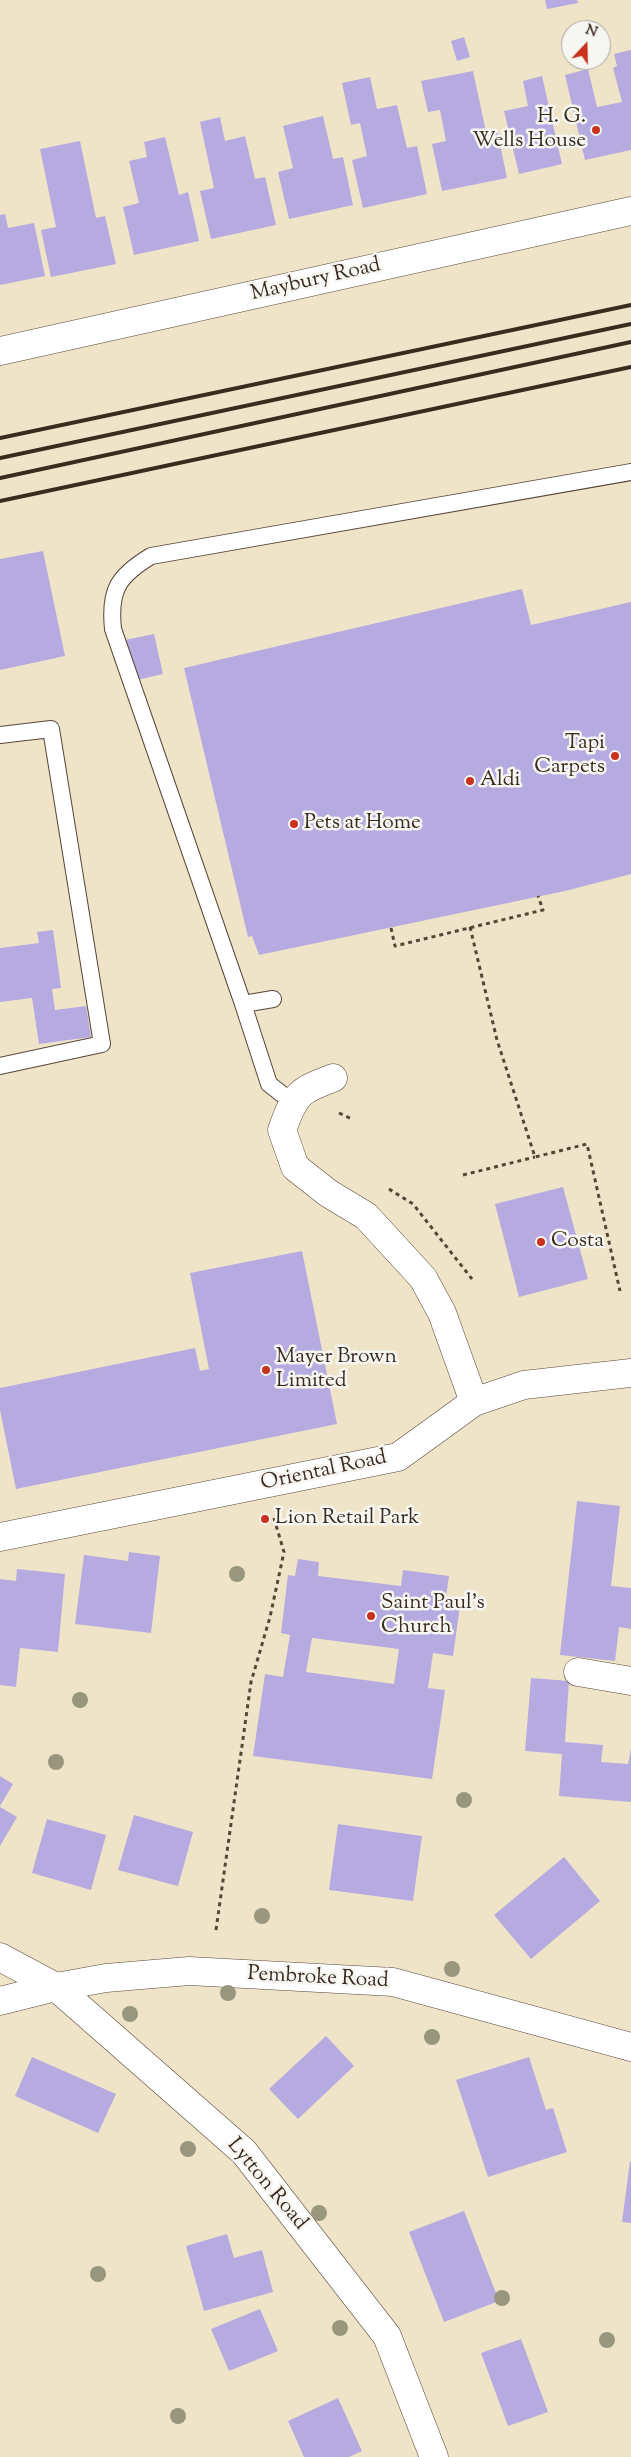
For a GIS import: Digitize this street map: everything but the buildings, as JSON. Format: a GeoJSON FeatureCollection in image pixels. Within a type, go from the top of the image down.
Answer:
{"type":"FeatureCollection","features":[{"type":"Feature","properties":{"kind":"street","name":"Maybury Road"},"geometry":{"type":"LineString","coordinates":[[0,351],[631,211]]}},
{"type":"Feature","properties":{"kind":"street"},"geometry":{"type":"LineString","coordinates":[[333,1078],[306,1088],[292,1102],[282,1130],[295,1167],[328,1193],[366,1216],[423,1278],[442,1312],[474,1402]]}},
{"type":"Feature","properties":{"kind":"street","name":"Oriental Road"},"geometry":{"type":"LineString","coordinates":[[0,1537],[398,1457],[474,1402],[524,1385],[631,1372]]}},
{"type":"Feature","properties":{"kind":"street"},"geometry":{"type":"LineString","coordinates":[[578,1672],[631,1681]]}},
{"type":"Feature","properties":{"kind":"street","name":"Lytton Road"},"geometry":{"type":"LineString","coordinates":[[0,1957],[56,1987],[244,2152],[387,2336],[434,2457]]}},
{"type":"Feature","properties":{"kind":"street","name":"Pembroke Road"},"geometry":{"type":"LineString","coordinates":[[0,2001],[56,1987],[106,1978],[189,1972],[394,1982],[631,2047]]}},
{"type":"Feature","properties":{"kind":"lane"},"geometry":{"type":"LineString","coordinates":[[292,1102],[269,1084],[113,629],[111,607],[116,588],[129,569],[151,556],[631,472]]}},
{"type":"Feature","properties":{"kind":"lane"},"geometry":{"type":"LineString","coordinates":[[0,734],[51,729],[102,1044],[0,1066]]}},
{"type":"Feature","properties":{"kind":"lane"},"geometry":{"type":"LineString","coordinates":[[243,1004],[273,999]]}},
{"type":"Feature","properties":{"kind":"path"},"geometry":{"type":"LineString","coordinates":[[391,928],[396,946],[543,910],[538,896]]}},
{"type":"Feature","properties":{"kind":"path"},"geometry":{"type":"LineString","coordinates":[[470,927],[497,1040],[534,1157]]}},
{"type":"Feature","properties":{"kind":"path"},"geometry":{"type":"LineString","coordinates":[[463,1175],[587,1144],[620,1291]]}},
{"type":"Feature","properties":{"kind":"path"},"geometry":{"type":"LineString","coordinates":[[216,1930],[251,1682],[270,1617],[284,1552],[272,1515]]}},
{"type":"Feature","properties":{"kind":"railway"},"geometry":{"type":"LineString","coordinates":[[0,438],[631,305]]}},
{"type":"Feature","properties":{"kind":"railway"},"geometry":{"type":"LineString","coordinates":[[0,458],[631,324]]}},
{"type":"Feature","properties":{"kind":"railway"},"geometry":{"type":"LineString","coordinates":[[0,478],[631,342]]}},
{"type":"Feature","properties":{"kind":"railway"},"geometry":{"type":"LineString","coordinates":[[0,501],[631,367]]}},
{"type":"Feature","properties":{"kind":"place","name":"H. G. Wells House"},"geometry":{"type":"Point","coordinates":[596,130]}},
{"type":"Feature","properties":{"kind":"place","name":"Tapi Carpets"},"geometry":{"type":"Point","coordinates":[615,756]}},
{"type":"Feature","properties":{"kind":"place","name":"Aldi"},"geometry":{"type":"Point","coordinates":[470,781]}},
{"type":"Feature","properties":{"kind":"place","name":"Pets at Home"},"geometry":{"type":"Point","coordinates":[294,824]}},
{"type":"Feature","properties":{"kind":"place","name":"Costa"},"geometry":{"type":"Point","coordinates":[541,1242]}},
{"type":"Feature","properties":{"kind":"place","name":"Mayer Brown Limited"},"geometry":{"type":"Point","coordinates":[266,1370]}},
{"type":"Feature","properties":{"kind":"place","name":"Lion Retail Park"},"geometry":{"type":"Point","coordinates":[265,1519]}},
{"type":"Feature","properties":{"kind":"place","name":"Saint Paul's Church"},"geometry":{"type":"Point","coordinates":[371,1616]}}]}
